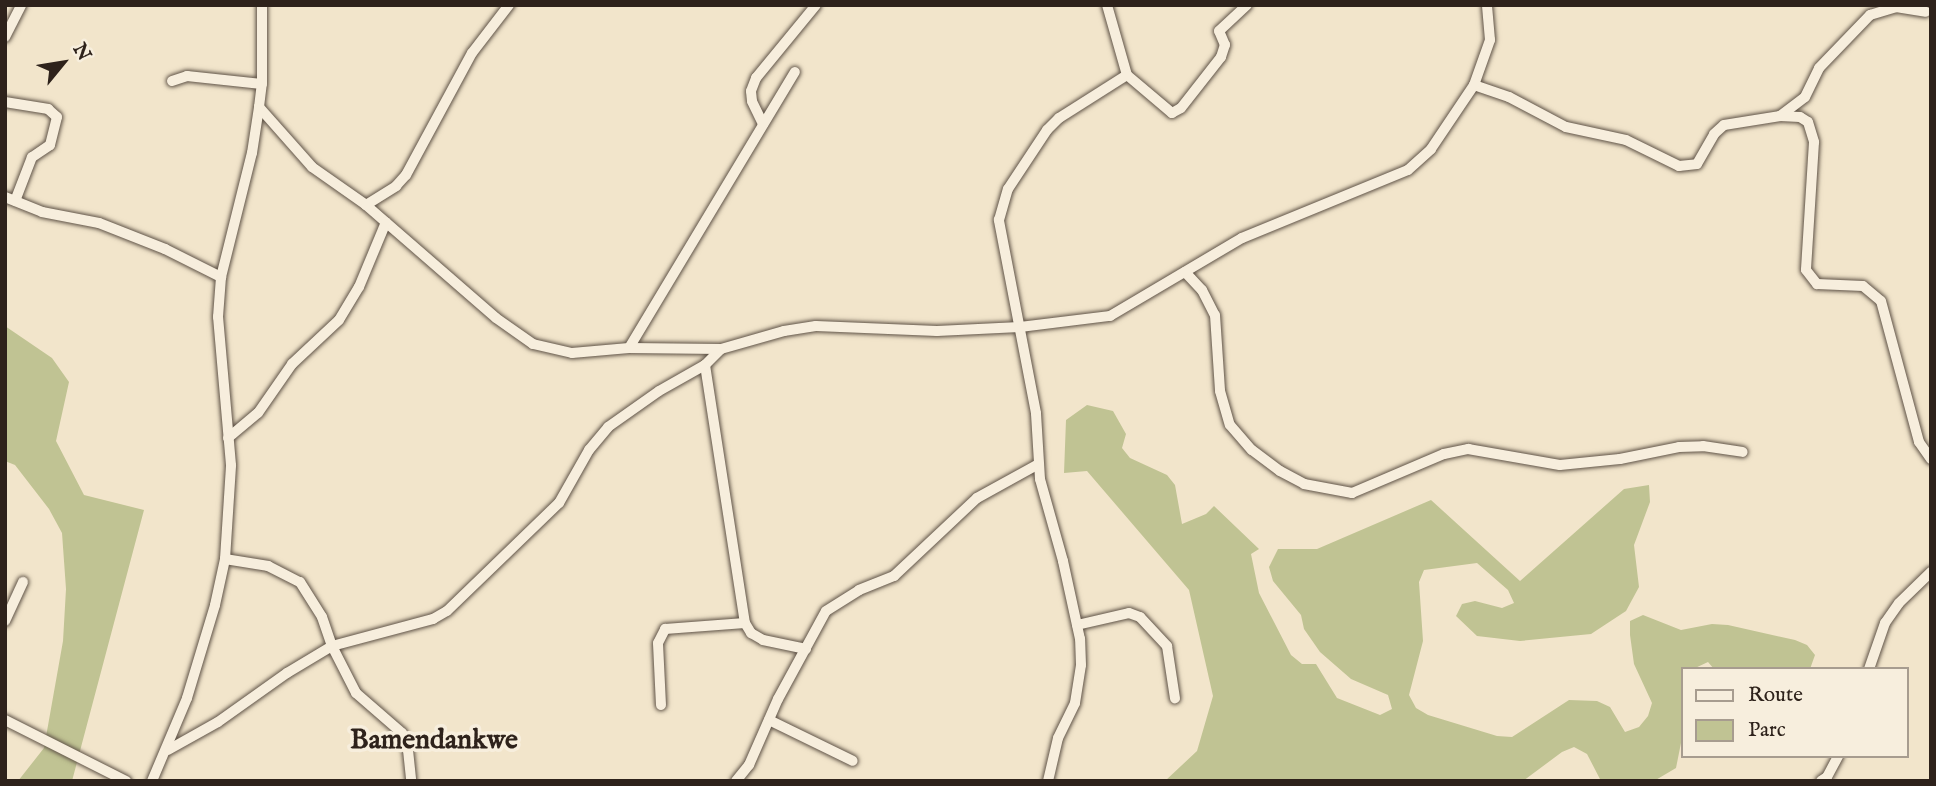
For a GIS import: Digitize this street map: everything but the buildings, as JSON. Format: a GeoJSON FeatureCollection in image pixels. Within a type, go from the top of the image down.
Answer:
{"type":"FeatureCollection","features":[{"type":"Feature","properties":{"kind":"street"},"geometry":{"type":"LineString","coordinates":[[5,37],[21,5]]}},
{"type":"Feature","properties":{"kind":"street"},"geometry":{"type":"LineString","coordinates":[[152,781],[167,750],[199,662],[225,559],[231,499],[220,361],[220,277],[253,153],[262,84],[262,5]]}},
{"type":"Feature","properties":{"kind":"street"},"geometry":{"type":"LineString","coordinates":[[366,205],[396,186],[406,175],[466,63],[509,5]]}},
{"type":"Feature","properties":{"kind":"street"},"geometry":{"type":"LineString","coordinates":[[764,124],[752,101],[751,91],[756,78],[816,5]]}},
{"type":"Feature","properties":{"kind":"street"},"geometry":{"type":"LineString","coordinates":[[1107,5],[1127,75],[1159,106],[1171,113],[1176,112],[1221,57],[1225,45],[1219,31],[1247,5]]}},
{"type":"Feature","properties":{"kind":"street"},"geometry":{"type":"LineString","coordinates":[[259,107],[312,167],[366,205],[496,318],[533,344],[572,353],[629,348],[721,349],[784,331],[816,326],[937,331],[1020,327],[1110,316],[1242,238],[1408,170],[1431,149],[1474,85],[1490,40],[1487,5]]}},
{"type":"Feature","properties":{"kind":"street"},"geometry":{"type":"LineString","coordinates":[[1780,116],[1805,97],[1819,68],[1870,15],[1896,7],[1926,12]]}},
{"type":"Feature","properties":{"kind":"street"},"geometry":{"type":"LineString","coordinates":[[629,348],[794,72]]}},
{"type":"Feature","properties":{"kind":"street"},"geometry":{"type":"LineString","coordinates":[[1048,781],[1058,738],[1075,704],[1081,665],[1077,625],[1037,465],[1036,413],[999,230],[1007,189],[1037,141],[1059,118],[1127,75]]}},
{"type":"Feature","properties":{"kind":"street"},"geometry":{"type":"LineString","coordinates":[[172,81],[187,76],[262,84]]}},
{"type":"Feature","properties":{"kind":"street"},"geometry":{"type":"LineString","coordinates":[[1474,85],[1508,97],[1566,127],[1626,140],[1671,164],[1687,167],[1697,164],[1714,134],[1724,125],[1780,116],[1800,117],[1808,122],[1814,142],[1806,270],[1817,284],[1863,286],[1881,301],[1919,442],[1931,459]]}},
{"type":"Feature","properties":{"kind":"street"},"geometry":{"type":"LineString","coordinates":[[5,102],[48,109],[57,117],[50,145],[32,157],[10,199],[42,212],[88,219],[165,249],[220,277]]}},
{"type":"Feature","properties":{"kind":"street"},"geometry":{"type":"LineString","coordinates":[[228,438],[258,413],[292,364],[339,320],[359,287],[386,222]]}},
{"type":"Feature","properties":{"kind":"street"},"geometry":{"type":"LineString","coordinates":[[1185,272],[1202,290],[1215,315],[1220,391],[1230,425],[1252,450],[1280,471],[1304,484],[1352,493],[1444,453],[1468,449],[1560,465],[1619,459],[1679,447],[1703,446],[1743,452]]}},
{"type":"Feature","properties":{"kind":"street"},"geometry":{"type":"LineString","coordinates":[[167,750],[218,722],[287,673],[332,646],[433,619],[458,604],[559,503],[589,450],[608,427],[659,391],[705,365],[721,349]]}},
{"type":"Feature","properties":{"kind":"street"},"geometry":{"type":"LineString","coordinates":[[705,365],[745,623],[751,633],[763,640],[806,649]]}},
{"type":"Feature","properties":{"kind":"street"},"geometry":{"type":"LineString","coordinates":[[736,781],[749,765],[822,616],[832,606],[859,590],[894,576],[977,498],[1037,465]]}},
{"type":"Feature","properties":{"kind":"street"},"geometry":{"type":"LineString","coordinates":[[225,559],[268,566],[300,582],[322,617],[332,646],[356,693],[402,733],[408,750],[411,781]]}},
{"type":"Feature","properties":{"kind":"street"},"geometry":{"type":"LineString","coordinates":[[1869,667],[1885,623],[1899,603],[1931,572]]}},
{"type":"Feature","properties":{"kind":"street"},"geometry":{"type":"LineString","coordinates":[[5,621],[23,582]]}},
{"type":"Feature","properties":{"kind":"street"},"geometry":{"type":"LineString","coordinates":[[1077,625],[1129,613],[1140,617],[1170,653],[1175,698]]}},
{"type":"Feature","properties":{"kind":"street"},"geometry":{"type":"LineString","coordinates":[[661,705],[658,643],[665,629],[745,623]]}},
{"type":"Feature","properties":{"kind":"street"},"geometry":{"type":"LineString","coordinates":[[5,720],[126,781]]}},
{"type":"Feature","properties":{"kind":"street"},"geometry":{"type":"LineString","coordinates":[[769,720],[853,761]]}},
{"type":"Feature","properties":{"kind":"street"},"geometry":{"type":"LineString","coordinates":[[1821,781],[1827,777],[1837,758]]}},
{"type":"Feature","properties":{"kind":"green space"},"geometry":{"type":"Polygon","coordinates":[[[5,326],[52,358],[69,382],[56,441],[84,495],[144,510],[72,781],[18,781],[44,748],[63,641],[66,589],[62,533],[49,509],[15,465],[5,461],[5,326]]]}},
{"type":"Feature","properties":{"kind":"green space"},"geometry":{"type":"Polygon","coordinates":[[[1087,405],[1113,411],[1126,434],[1122,448],[1130,458],[1167,475],[1175,485],[1182,524],[1206,514],[1214,506],[1259,549],[1251,554],[1259,593],[1291,655],[1302,664],[1316,664],[1337,698],[1380,715],[1392,709],[1388,695],[1351,679],[1320,652],[1304,629],[1301,615],[1273,581],[1269,567],[1278,549],[1317,549],[1431,500],[1520,581],[1624,489],[1649,485],[1650,502],[1634,545],[1639,587],[1626,611],[1591,634],[1520,641],[1477,636],[1456,616],[1462,604],[1475,601],[1502,608],[1514,603],[1508,590],[1477,563],[1424,570],[1419,582],[1423,641],[1409,695],[1416,708],[1428,715],[1497,736],[1512,737],[1569,700],[1597,701],[1610,707],[1625,732],[1639,727],[1648,716],[1652,703],[1634,664],[1630,621],[1643,615],[1681,630],[1712,624],[1728,625],[1795,640],[1807,645],[1815,655],[1811,667],[1712,667],[1708,662],[1697,667],[1680,667],[1680,748],[1676,768],[1654,781],[1601,781],[1587,754],[1574,747],[1562,752],[1523,781],[1165,781],[1197,751],[1213,696],[1189,590],[1087,471],[1064,473],[1066,420],[1087,405]]]}},
{"type":"Feature","properties":{"kind":"district","name":"Bamendankwe"},"geometry":{"type":"Point","coordinates":[434,741]}}]}
